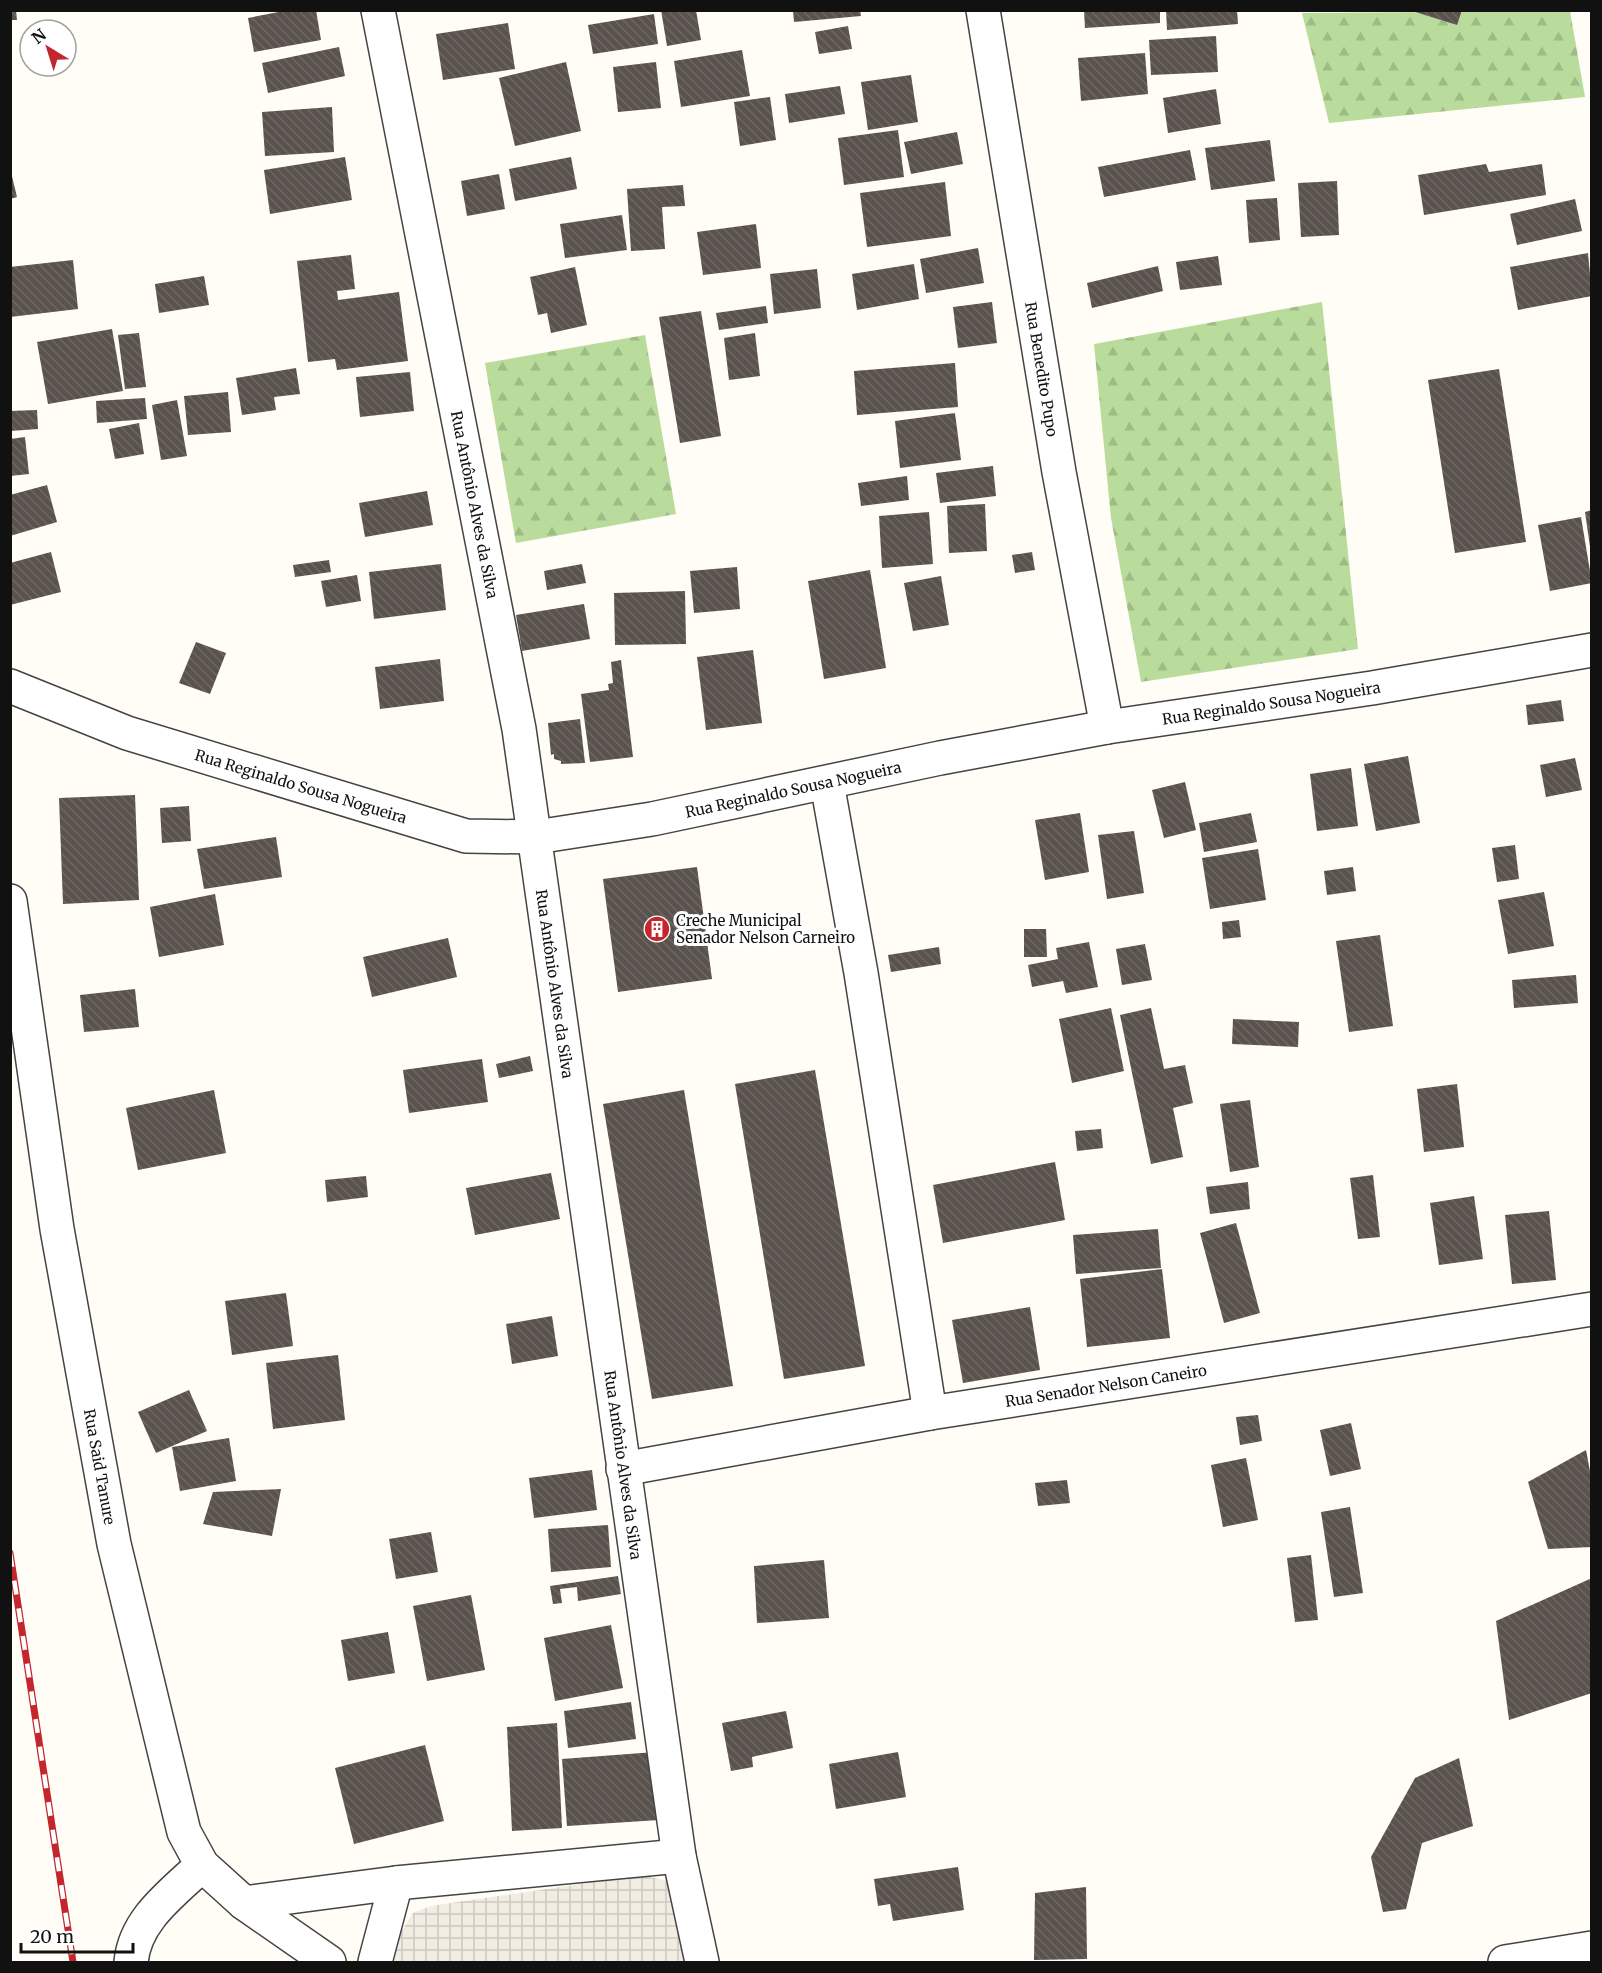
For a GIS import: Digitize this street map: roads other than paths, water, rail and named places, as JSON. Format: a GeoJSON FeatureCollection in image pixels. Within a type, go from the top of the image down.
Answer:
{"type":"FeatureCollection","features":[{"type":"Feature","properties":{"kind":"street","name":"Rua Antônio Alves da Silva"},"geometry":{"type":"LineString","coordinates":[[378,10],[519,729],[679,1856],[702,1962]]}},
{"type":"Feature","properties":{"kind":"street","name":"Rua Benedito Pupo"},"geometry":{"type":"LineString","coordinates":[[983,10],[1059,472],[1107,727]]}},
{"type":"Feature","properties":{"kind":"street","name":"Rua Reginaldo Sousa Nogueira"},"geometry":{"type":"LineString","coordinates":[[10,686],[126,732],[466,836],[536,837],[652,819],[940,758],[1107,727],[1372,688],[1592,650]]}},
{"type":"Feature","properties":{"kind":"street"},"geometry":{"type":"LineString","coordinates":[[827,783],[861,973],[930,1413]]}},
{"type":"Feature","properties":{"kind":"street","name":"Rua Said Tanure"},"geometry":{"type":"LineString","coordinates":[[10,901],[57,1229],[114,1544],[184,1832],[202,1865],[244,1903],[328,1962]]}},
{"type":"Feature","properties":{"kind":"street","name":"Rua Senador Nelson Caneiro"},"geometry":{"type":"LineString","coordinates":[[623,1469],[930,1413],[1592,1309]]}},
{"type":"Feature","properties":{"kind":"street"},"geometry":{"type":"LineString","coordinates":[[244,1903],[396,1883],[679,1856]]}},
{"type":"Feature","properties":{"kind":"street"},"geometry":{"type":"LineString","coordinates":[[131,1962],[132,1947],[148,1916],[202,1865]]}},
{"type":"Feature","properties":{"kind":"street"},"geometry":{"type":"LineString","coordinates":[[375,1962],[396,1883]]}},
{"type":"Feature","properties":{"kind":"street"},"geometry":{"type":"LineString","coordinates":[[1505,1962],[1592,1948]]}},
{"type":"Feature","properties":{"kind":"railway"},"geometry":{"type":"LineString","coordinates":[[10,1553],[73,1962]]}},
{"type":"Feature","properties":{"kind":"place","name":"Creche Municipal Senador Nelson Carneiro"},"geometry":{"type":"Point","coordinates":[657,929]}}]}
